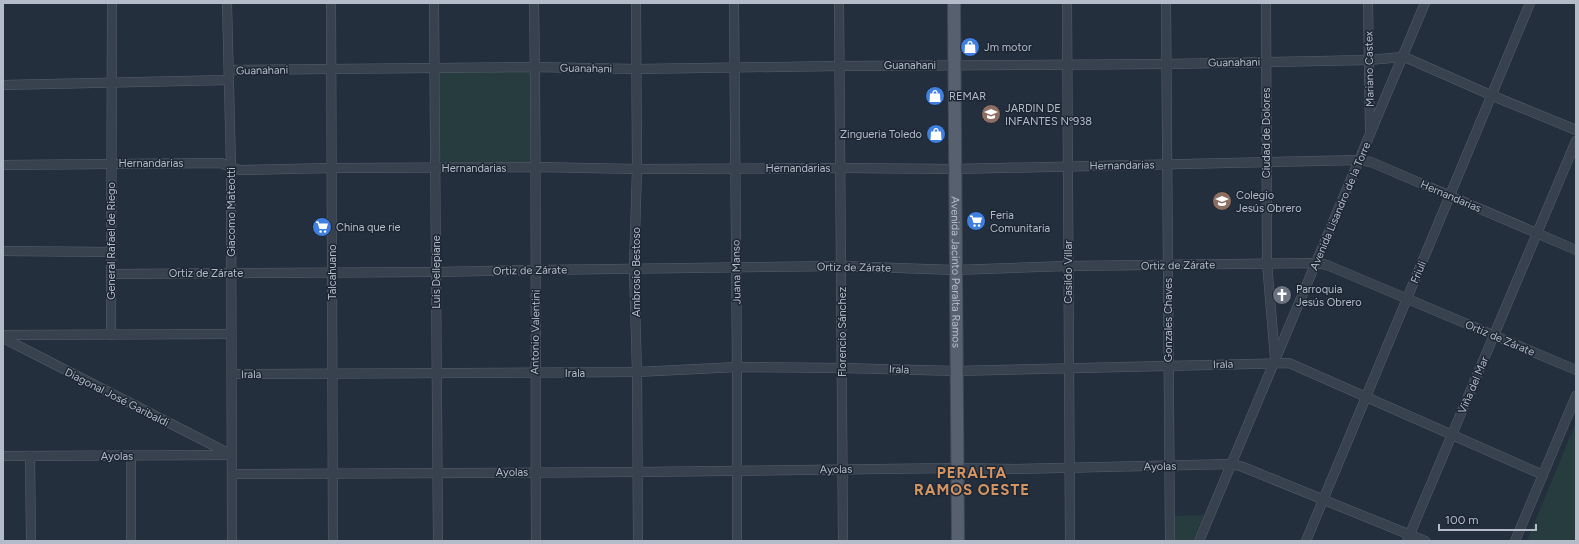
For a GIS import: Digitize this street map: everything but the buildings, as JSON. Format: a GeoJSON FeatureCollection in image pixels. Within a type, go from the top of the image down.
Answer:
{"type":"FeatureCollection","features":[{"type":"Feature","properties":{"kind":"main road","name":"Avenida Jacinto Peralta Ramos"},"geometry":{"type":"LineString","coordinates":[[954,3],[958,541]]}},
{"type":"Feature","properties":{"kind":"street","name":"General Rafael de Riego"},"geometry":{"type":"LineString","coordinates":[[111,335],[112,3]]}},
{"type":"Feature","properties":{"kind":"street","name":"Giacomo Mateotti"},"geometry":{"type":"LineString","coordinates":[[227,3],[230,70],[231,167],[232,541]]}},
{"type":"Feature","properties":{"kind":"street","name":"Talcahuano"},"geometry":{"type":"LineString","coordinates":[[331,3],[333,541]]}},
{"type":"Feature","properties":{"kind":"street","name":"Luis Dellepiane"},"geometry":{"type":"LineString","coordinates":[[434,3],[438,541]]}},
{"type":"Feature","properties":{"kind":"street","name":"Antonio Valentini"},"geometry":{"type":"LineString","coordinates":[[534,3],[536,168],[536,541]]}},
{"type":"Feature","properties":{"kind":"street","name":"Ambrosio Bestoso"},"geometry":{"type":"LineString","coordinates":[[636,3],[637,169],[634,269],[637,372],[638,541]]}},
{"type":"Feature","properties":{"kind":"street","name":"Juana Manso"},"geometry":{"type":"LineString","coordinates":[[734,3],[737,541]]}},
{"type":"Feature","properties":{"kind":"street","name":"Florencio Sánchez"},"geometry":{"type":"LineString","coordinates":[[839,3],[843,541]]}},
{"type":"Feature","properties":{"kind":"street","name":"Casildo Villar"},"geometry":{"type":"LineString","coordinates":[[1067,3],[1070,541]]}},
{"type":"Feature","properties":{"kind":"street","name":"Gonzales Chaves"},"geometry":{"type":"LineString","coordinates":[[1166,3],[1170,541]]}},
{"type":"Feature","properties":{"kind":"street","name":"Ciudad de Dolores"},"geometry":{"type":"LineString","coordinates":[[1266,3],[1267,263],[1275,361]]}},
{"type":"Feature","properties":{"kind":"street","name":"Mariano Castex"},"geometry":{"type":"LineString","coordinates":[[1368,3],[1370,134]]}},
{"type":"Feature","properties":{"kind":"street","name":"Avenida Lisandro de la Torre"},"geometry":{"type":"LineString","coordinates":[[1199,541],[1425,3]]}},
{"type":"Feature","properties":{"kind":"street","name":"Friuli"},"geometry":{"type":"LineString","coordinates":[[1306,541],[1406,299],[1493,96],[1530,3]]}},
{"type":"Feature","properties":{"kind":"street","name":"Guanahani"},"geometry":{"type":"LineString","coordinates":[[230,70],[435,67],[636,69],[1167,64],[1369,60],[1402,57],[1576,130]]}},
{"type":"Feature","properties":{"kind":"street","name":"Guanahani"},"geometry":{"type":"LineString","coordinates":[[3,84],[229,80]]}},
{"type":"Feature","properties":{"kind":"street","name":"Viña del Mar"},"geometry":{"type":"LineString","coordinates":[[1408,538],[1576,141]]}},
{"type":"Feature","properties":{"kind":"street","name":"Hernandarias"},"geometry":{"type":"LineString","coordinates":[[3,165],[112,163],[220,164],[239,170],[332,168],[955,169],[1359,160],[1371,162],[1576,250]]}},
{"type":"Feature","properties":{"kind":"street"},"geometry":{"type":"LineString","coordinates":[[3,251],[111,252]]}},
{"type":"Feature","properties":{"kind":"street","name":"Ortiz de Zárate"},"geometry":{"type":"LineString","coordinates":[[111,274],[436,272],[841,266],[955,270],[1068,266],[1168,266],[1316,263],[1327,265],[1576,370]]}},
{"type":"Feature","properties":{"kind":"street"},"geometry":{"type":"LineString","coordinates":[[3,334],[231,334]]}},
{"type":"Feature","properties":{"kind":"street","name":"Diagonal José Garibaldi"},"geometry":{"type":"LineString","coordinates":[[3,338],[232,455]]}},
{"type":"Feature","properties":{"kind":"street","name":"Irala"},"geometry":{"type":"LineString","coordinates":[[232,374],[637,372],[737,368],[842,368],[956,371],[1168,366],[1275,361],[1289,363],[1543,475]]}},
{"type":"Feature","properties":{"kind":"street"},"geometry":{"type":"LineString","coordinates":[[1515,541],[1576,396]]}},
{"type":"Feature","properties":{"kind":"street","name":"Ayolas"},"geometry":{"type":"LineString","coordinates":[[3,456],[232,455]]}},
{"type":"Feature","properties":{"kind":"street"},"geometry":{"type":"LineString","coordinates":[[30,456],[30,541]]}},
{"type":"Feature","properties":{"kind":"street"},"geometry":{"type":"LineString","coordinates":[[131,456],[131,541]]}},
{"type":"Feature","properties":{"kind":"street","name":"Ayolas"},"geometry":{"type":"LineString","coordinates":[[232,474],[638,472],[957,468],[1015,469],[1232,464],[1323,499],[1408,538],[1425,541]]}},
{"type":"Feature","properties":{"kind":"green space"},"geometry":{"type":"Polygon","coordinates":[[[529,70],[531,72],[531,162],[441,162],[441,72],[529,70]]]}},
{"type":"Feature","properties":{"kind":"green space"},"geometry":{"type":"Polygon","coordinates":[[[1576,422],[1576,541],[1527,541],[1576,422]]]}},
{"type":"Feature","properties":{"kind":"green space"},"geometry":{"type":"Polygon","coordinates":[[[1204,515],[1193,541],[1174,541],[1174,516],[1204,515]]]}},
{"type":"Feature","properties":{"kind":"place","name":"Jm motor"},"geometry":{"type":"Point","coordinates":[970,47]}},
{"type":"Feature","properties":{"kind":"place","name":"REMAR"},"geometry":{"type":"Point","coordinates":[935,96]}},
{"type":"Feature","properties":{"kind":"place","name":"JARDIN DE INFANTES Nº938"},"geometry":{"type":"Point","coordinates":[991,114]}},
{"type":"Feature","properties":{"kind":"place","name":"Zingueria Toledo"},"geometry":{"type":"Point","coordinates":[936,134]}},
{"type":"Feature","properties":{"kind":"place","name":"Colegio Jesús Obrero"},"geometry":{"type":"Point","coordinates":[1222,201]}},
{"type":"Feature","properties":{"kind":"place","name":"Feria Comunitaria"},"geometry":{"type":"Point","coordinates":[976,221]}},
{"type":"Feature","properties":{"kind":"place","name":"China que rie"},"geometry":{"type":"Point","coordinates":[322,227]}},
{"type":"Feature","properties":{"kind":"place","name":"Parroquia Jesús Obrero"},"geometry":{"type":"Point","coordinates":[1282,295]}},
{"type":"Feature","properties":{"kind":"district","name":"PERALTA RAMOS OESTE"},"geometry":{"type":"Point","coordinates":[972,482]}}]}
